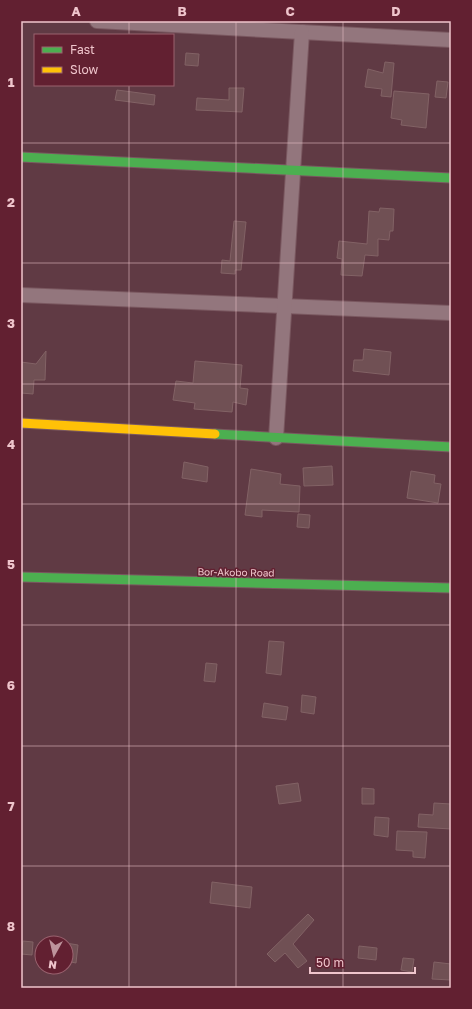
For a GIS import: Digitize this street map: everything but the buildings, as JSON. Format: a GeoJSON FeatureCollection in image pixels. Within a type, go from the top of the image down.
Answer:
{"type":"FeatureCollection","features":[{"type":"Feature","properties":{"kind":"street"},"geometry":{"type":"LineString","coordinates":[[97,21],[451,40]]}},
{"type":"Feature","properties":{"kind":"street"},"geometry":{"type":"LineString","coordinates":[[276,438],[283,306],[294,171],[302,32]]}},
{"type":"Feature","properties":{"kind":"street"},"geometry":{"type":"LineString","coordinates":[[21,157],[451,178]]}},
{"type":"Feature","properties":{"kind":"street"},"geometry":{"type":"LineString","coordinates":[[21,295],[451,313]]}},
{"type":"Feature","properties":{"kind":"street"},"geometry":{"type":"LineString","coordinates":[[21,423],[451,447]]}},
{"type":"Feature","properties":{"kind":"street","name":"Bor-Akobo Road"},"geometry":{"type":"LineString","coordinates":[[21,577],[451,588]]}},
{"type":"Feature","properties":{"kind":"traffic: fast"},"geometry":{"type":"LineString","coordinates":[[21,157],[451,178]]}},
{"type":"Feature","properties":{"kind":"traffic: fast"},"geometry":{"type":"LineString","coordinates":[[215,434],[451,447]]}},
{"type":"Feature","properties":{"kind":"traffic: fast"},"geometry":{"type":"LineString","coordinates":[[21,577],[451,588]]}},
{"type":"Feature","properties":{"kind":"traffic: slow"},"geometry":{"type":"LineString","coordinates":[[21,423],[215,434]]}}]}
